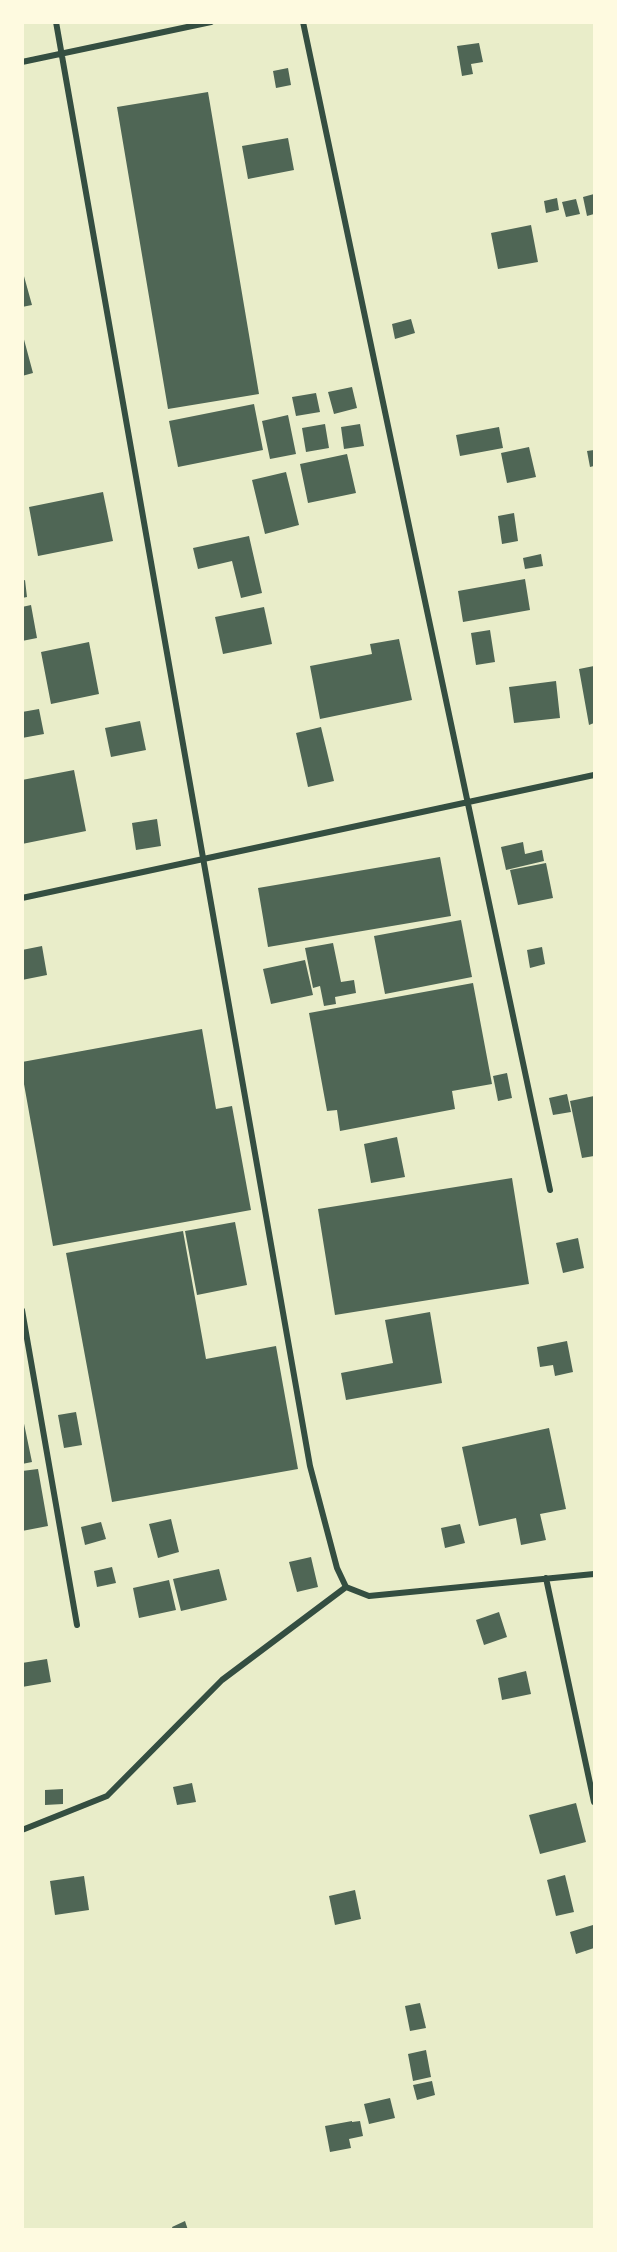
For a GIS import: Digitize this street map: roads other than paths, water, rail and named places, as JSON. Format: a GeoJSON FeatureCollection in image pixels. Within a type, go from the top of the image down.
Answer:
{"type":"FeatureCollection","features":[{"type":"Feature","properties":{"kind":"street"},"geometry":{"type":"LineString","coordinates":[[57,22],[310,1466],[337,1568],[346,1587],[369,1596],[594,1574]]}},
{"type":"Feature","properties":{"kind":"street"},"geometry":{"type":"LineString","coordinates":[[22,63],[211,22]]}},
{"type":"Feature","properties":{"kind":"street"},"geometry":{"type":"LineString","coordinates":[[303,22],[389,441],[469,801],[550,1190]]}},
{"type":"Feature","properties":{"kind":"street"},"geometry":{"type":"LineString","coordinates":[[22,898],[594,775]]}},
{"type":"Feature","properties":{"kind":"street"},"geometry":{"type":"LineString","coordinates":[[22,1310],[77,1625]]}},
{"type":"Feature","properties":{"kind":"street"},"geometry":{"type":"LineString","coordinates":[[546,1578],[594,1803]]}},
{"type":"Feature","properties":{"kind":"street"},"geometry":{"type":"LineString","coordinates":[[22,1830],[107,1796],[222,1680],[346,1587]]}}]}
